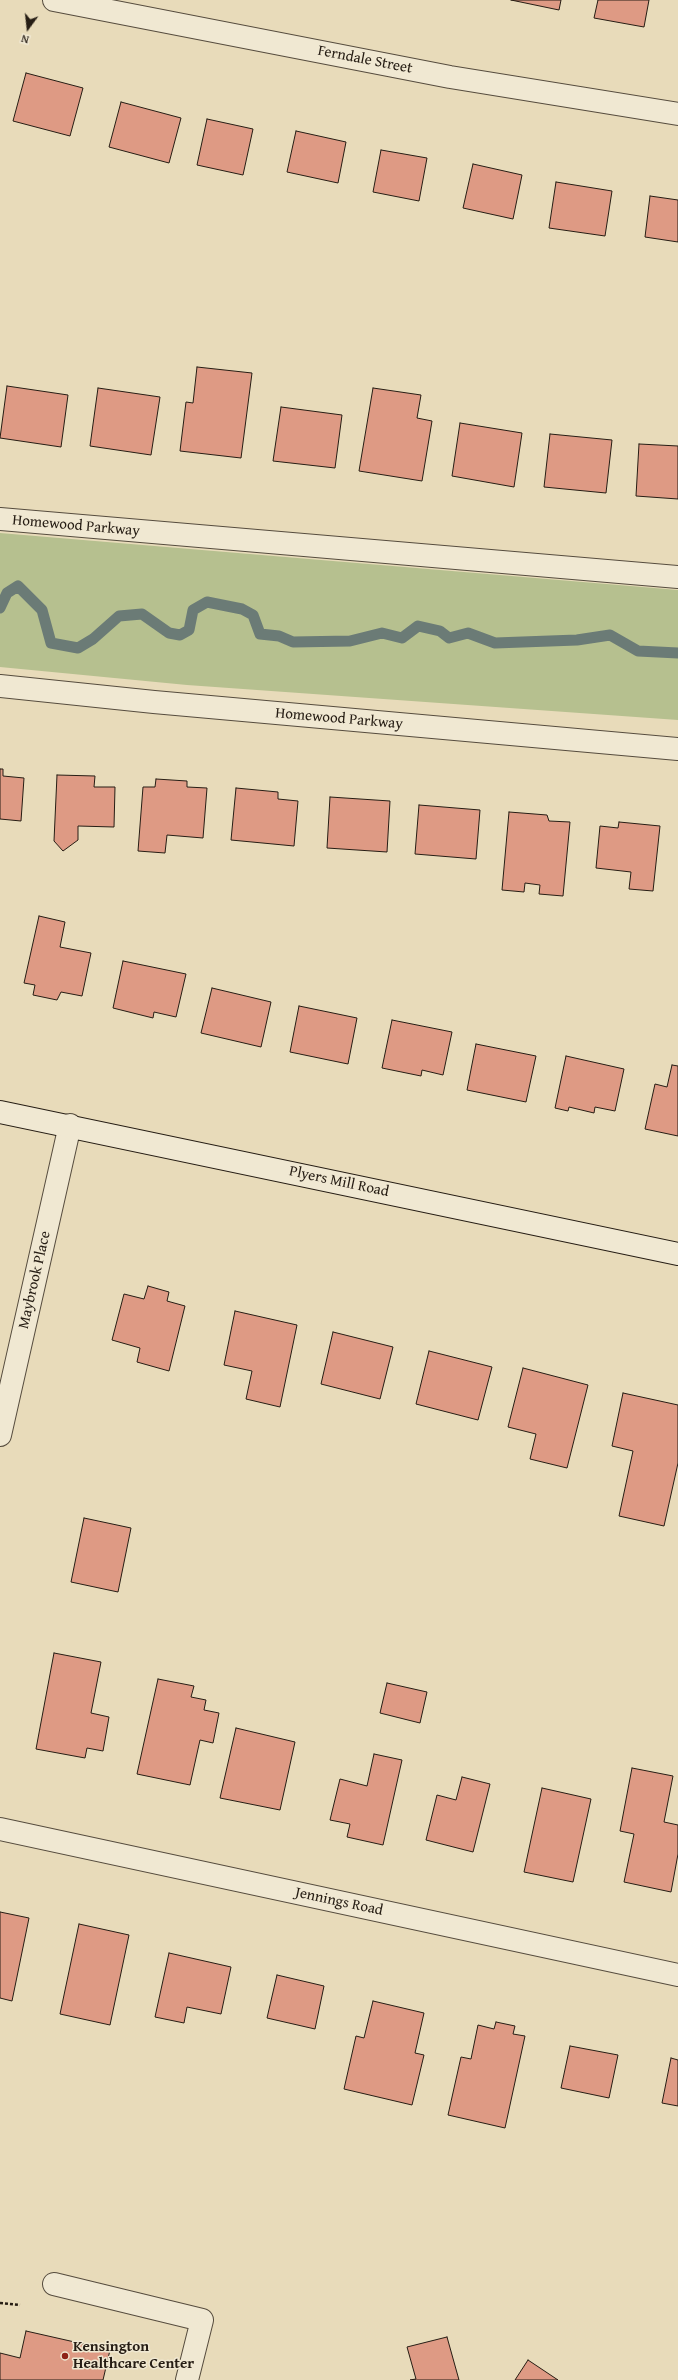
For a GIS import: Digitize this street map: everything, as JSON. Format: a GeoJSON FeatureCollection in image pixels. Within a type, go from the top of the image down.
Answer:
{"type":"FeatureCollection","features":[{"type":"Feature","properties":{"kind":"street","name":"Ferndale Street"},"geometry":{"type":"LineString","coordinates":[[54,0],[450,77],[678,114]]}},
{"type":"Feature","properties":{"kind":"street","name":"Homewood Parkway"},"geometry":{"type":"LineString","coordinates":[[0,519],[678,577]]}},
{"type":"Feature","properties":{"kind":"street","name":"Homewood Parkway"},"geometry":{"type":"LineString","coordinates":[[0,686],[154,702],[678,749]]}},
{"type":"Feature","properties":{"kind":"street","name":"Plyers Mill Road"},"geometry":{"type":"LineString","coordinates":[[0,1112],[70,1125],[678,1254]]}},
{"type":"Feature","properties":{"kind":"street","name":"Maybrook Place"},"geometry":{"type":"LineString","coordinates":[[0,1435],[70,1125]]}},
{"type":"Feature","properties":{"kind":"street","name":"Jennings Road"},"geometry":{"type":"LineString","coordinates":[[0,1830],[678,1975]]}},
{"type":"Feature","properties":{"kind":"street"},"geometry":{"type":"LineString","coordinates":[[54,2284],[202,2320],[187,2380]]}},
{"type":"Feature","properties":{"kind":"path"},"geometry":{"type":"LineString","coordinates":[[0,2303],[20,2305]]}},
{"type":"Feature","properties":{"kind":"green space"},"geometry":{"type":"Polygon","coordinates":[[[0,533],[678,590],[678,720],[187,685],[0,667],[0,533]]]}},
{"type":"Feature","properties":{"kind":"building"},"geometry":{"type":"Polygon","coordinates":[[[511,0],[561,0],[559,10],[511,0]]]}},
{"type":"Feature","properties":{"kind":"building"},"geometry":{"type":"Polygon","coordinates":[[[598,0],[649,0],[644,27],[594,18],[598,0]]]}},
{"type":"Feature","properties":{"kind":"building"},"geometry":{"type":"Polygon","coordinates":[[[26,73],[83,88],[70,136],[13,121],[26,73]]]}},
{"type":"Feature","properties":{"kind":"building"},"geometry":{"type":"Polygon","coordinates":[[[121,102],[181,118],[169,163],[109,147],[121,102]]]}},
{"type":"Feature","properties":{"kind":"building"},"geometry":{"type":"Polygon","coordinates":[[[207,119],[253,129],[243,175],[197,165],[207,119]]]}},
{"type":"Feature","properties":{"kind":"building"},"geometry":{"type":"Polygon","coordinates":[[[296,131],[346,142],[338,183],[287,172],[296,131]]]}},
{"type":"Feature","properties":{"kind":"building"},"geometry":{"type":"Polygon","coordinates":[[[381,150],[427,158],[419,201],[373,192],[381,150]]]}},
{"type":"Feature","properties":{"kind":"building"},"geometry":{"type":"Polygon","coordinates":[[[473,164],[522,175],[513,219],[463,208],[473,164]]]}},
{"type":"Feature","properties":{"kind":"building"},"geometry":{"type":"Polygon","coordinates":[[[556,182],[612,191],[605,236],[549,228],[556,182]]]}},
{"type":"Feature","properties":{"kind":"building"},"geometry":{"type":"Polygon","coordinates":[[[650,196],[678,200],[678,242],[645,237],[650,196]]]}},
{"type":"Feature","properties":{"kind":"building"},"geometry":{"type":"Polygon","coordinates":[[[197,367],[252,373],[241,458],[180,451],[186,402],[193,403],[197,367]]]}},
{"type":"Feature","properties":{"kind":"building"},"geometry":{"type":"Polygon","coordinates":[[[7,386],[68,395],[61,447],[0,438],[7,386]]]}},
{"type":"Feature","properties":{"kind":"building"},"geometry":{"type":"Polygon","coordinates":[[[98,388],[160,397],[151,455],[90,446],[98,388]]]}},
{"type":"Feature","properties":{"kind":"building"},"geometry":{"type":"Polygon","coordinates":[[[373,388],[421,395],[417,418],[432,421],[422,481],[359,471],[373,388]]]}},
{"type":"Feature","properties":{"kind":"building"},"geometry":{"type":"Polygon","coordinates":[[[281,407],[342,415],[335,468],[273,461],[281,407]]]}},
{"type":"Feature","properties":{"kind":"building"},"geometry":{"type":"Polygon","coordinates":[[[460,423],[522,433],[514,487],[452,476],[460,423]]]}},
{"type":"Feature","properties":{"kind":"building"},"geometry":{"type":"Polygon","coordinates":[[[550,434],[612,440],[606,493],[544,487],[550,434]]]}},
{"type":"Feature","properties":{"kind":"building"},"geometry":{"type":"Polygon","coordinates":[[[639,444],[678,446],[678,499],[636,496],[639,444]]]}},
{"type":"Feature","properties":{"kind":"building"},"geometry":{"type":"Polygon","coordinates":[[[0,769],[3,769],[3,776],[24,778],[21,821],[0,819],[0,769]]]}},
{"type":"Feature","properties":{"kind":"building"},"geometry":{"type":"Polygon","coordinates":[[[57,775],[95,776],[94,787],[115,787],[114,827],[78,826],[78,840],[63,851],[54,841],[57,775]]]}},
{"type":"Feature","properties":{"kind":"building"},"geometry":{"type":"Polygon","coordinates":[[[156,779],[187,781],[187,787],[207,788],[203,838],[167,835],[165,853],[138,851],[143,787],[155,787],[156,779]]]}},
{"type":"Feature","properties":{"kind":"building"},"geometry":{"type":"Polygon","coordinates":[[[236,788],[278,792],[278,799],[298,801],[294,846],[231,840],[236,788]]]}},
{"type":"Feature","properties":{"kind":"building"},"geometry":{"type":"Polygon","coordinates":[[[330,797],[390,801],[387,852],[327,848],[330,797]]]}},
{"type":"Feature","properties":{"kind":"building"},"geometry":{"type":"Polygon","coordinates":[[[419,805],[480,810],[476,859],[415,854],[419,805]]]}},
{"type":"Feature","properties":{"kind":"building"},"geometry":{"type":"Polygon","coordinates":[[[509,812],[547,815],[549,821],[570,822],[563,896],[539,894],[540,885],[525,883],[524,892],[502,890],[509,812]]]}},
{"type":"Feature","properties":{"kind":"building"},"geometry":{"type":"Polygon","coordinates":[[[619,822],[660,826],[653,891],[629,889],[631,872],[596,868],[600,826],[618,828],[619,822]]]}},
{"type":"Feature","properties":{"kind":"building"},"geometry":{"type":"Polygon","coordinates":[[[39,916],[65,922],[60,947],[91,953],[82,996],[61,992],[57,1000],[33,995],[35,985],[24,983],[39,916]]]}},
{"type":"Feature","properties":{"kind":"building"},"geometry":{"type":"Polygon","coordinates":[[[123,961],[186,974],[176,1017],[154,1012],[153,1018],[113,1008],[123,961]]]}},
{"type":"Feature","properties":{"kind":"building"},"geometry":{"type":"Polygon","coordinates":[[[212,988],[271,1002],[261,1047],[201,1033],[212,988]]]}},
{"type":"Feature","properties":{"kind":"building"},"geometry":{"type":"Polygon","coordinates":[[[299,1006],[357,1018],[348,1064],[290,1052],[299,1006]]]}},
{"type":"Feature","properties":{"kind":"building"},"geometry":{"type":"Polygon","coordinates":[[[392,1020],[452,1032],[443,1075],[422,1070],[421,1076],[382,1068],[392,1020]]]}},
{"type":"Feature","properties":{"kind":"building"},"geometry":{"type":"Polygon","coordinates":[[[476,1044],[536,1056],[526,1102],[467,1090],[476,1044]]]}},
{"type":"Feature","properties":{"kind":"building"},"geometry":{"type":"Polygon","coordinates":[[[566,1056],[624,1069],[615,1111],[595,1107],[594,1113],[569,1107],[568,1111],[555,1108],[566,1056]]]}},
{"type":"Feature","properties":{"kind":"building"},"geometry":{"type":"Polygon","coordinates":[[[672,1065],[678,1066],[678,1136],[645,1129],[655,1084],[667,1087],[672,1065]]]}},
{"type":"Feature","properties":{"kind":"building"},"geometry":{"type":"Polygon","coordinates":[[[148,1286],[169,1292],[167,1301],[185,1306],[169,1371],[137,1362],[140,1348],[112,1340],[124,1294],[144,1299],[148,1286]]]}},
{"type":"Feature","properties":{"kind":"building"},"geometry":{"type":"Polygon","coordinates":[[[235,1311],[297,1325],[280,1407],[246,1399],[252,1371],[224,1365],[235,1311]]]}},
{"type":"Feature","properties":{"kind":"building"},"geometry":{"type":"Polygon","coordinates":[[[333,1332],[393,1347],[380,1399],[321,1384],[333,1332]]]}},
{"type":"Feature","properties":{"kind":"building"},"geometry":{"type":"Polygon","coordinates":[[[429,1351],[492,1367],[478,1420],[416,1404],[429,1351]]]}},
{"type":"Feature","properties":{"kind":"building"},"geometry":{"type":"Polygon","coordinates":[[[523,1368],[588,1385],[567,1468],[530,1459],[536,1434],[508,1427],[523,1368]]]}},
{"type":"Feature","properties":{"kind":"building"},"geometry":{"type":"Polygon","coordinates":[[[623,1393],[678,1405],[678,1463],[664,1526],[619,1516],[633,1451],[612,1446],[623,1393]]]}},
{"type":"Feature","properties":{"kind":"building"},"geometry":{"type":"Polygon","coordinates":[[[84,1518],[131,1528],[118,1592],[71,1582],[84,1518]]]}},
{"type":"Feature","properties":{"kind":"building"},"geometry":{"type":"Polygon","coordinates":[[[54,1653],[101,1662],[91,1713],[109,1717],[103,1751],[87,1748],[85,1758],[36,1749],[54,1653]]]}},
{"type":"Feature","properties":{"kind":"building"},"geometry":{"type":"Polygon","coordinates":[[[158,1679],[194,1686],[191,1697],[206,1700],[204,1710],[219,1713],[213,1743],[200,1740],[190,1785],[137,1774],[158,1679]]]}},
{"type":"Feature","properties":{"kind":"building"},"geometry":{"type":"Polygon","coordinates":[[[387,1683],[427,1692],[420,1723],[380,1713],[387,1683]]]}},
{"type":"Feature","properties":{"kind":"building"},"geometry":{"type":"Polygon","coordinates":[[[236,1728],[295,1742],[280,1810],[220,1798],[236,1728]]]}},
{"type":"Feature","properties":{"kind":"building"},"geometry":{"type":"Polygon","coordinates":[[[374,1754],[402,1760],[383,1845],[347,1837],[350,1824],[330,1820],[340,1779],[367,1786],[374,1754]]]}},
{"type":"Feature","properties":{"kind":"building"},"geometry":{"type":"Polygon","coordinates":[[[632,1768],[673,1776],[664,1822],[678,1825],[678,1854],[671,1892],[624,1882],[634,1834],[620,1831],[632,1768]]]}},
{"type":"Feature","properties":{"kind":"building"},"geometry":{"type":"Polygon","coordinates":[[[462,1777],[490,1784],[473,1852],[426,1840],[437,1795],[456,1800],[462,1777]]]}},
{"type":"Feature","properties":{"kind":"building"},"geometry":{"type":"Polygon","coordinates":[[[542,1788],[591,1799],[573,1882],[524,1872],[542,1788]]]}},
{"type":"Feature","properties":{"kind":"building"},"geometry":{"type":"Polygon","coordinates":[[[0,1912],[29,1918],[12,2001],[0,1998],[0,1912]]]}},
{"type":"Feature","properties":{"kind":"building"},"geometry":{"type":"Polygon","coordinates":[[[79,1924],[129,1935],[110,2025],[60,2014],[79,1924]]]}},
{"type":"Feature","properties":{"kind":"building"},"geometry":{"type":"Polygon","coordinates":[[[169,1953],[231,1967],[221,2014],[187,2007],[184,2023],[155,2017],[169,1953]]]}},
{"type":"Feature","properties":{"kind":"building"},"geometry":{"type":"Polygon","coordinates":[[[277,1975],[324,1986],[315,2029],[267,2018],[277,1975]]]}},
{"type":"Feature","properties":{"kind":"building"},"geometry":{"type":"Polygon","coordinates":[[[373,2001],[424,2013],[415,2053],[424,2055],[412,2105],[344,2089],[356,2036],[364,2038],[373,2001]]]}},
{"type":"Feature","properties":{"kind":"building"},"geometry":{"type":"Polygon","coordinates":[[[496,2022],[515,2026],[513,2034],[525,2036],[505,2128],[448,2115],[461,2057],[471,2059],[478,2025],[494,2029],[496,2022]]]}},
{"type":"Feature","properties":{"kind":"building"},"geometry":{"type":"Polygon","coordinates":[[[570,2046],[618,2055],[609,2098],[561,2088],[570,2046]]]}},
{"type":"Feature","properties":{"kind":"building"},"geometry":{"type":"Polygon","coordinates":[[[671,2058],[678,2060],[678,2106],[662,2103],[671,2058]]]}},
{"type":"Feature","properties":{"kind":"building","name":"Kensington Healthcare Center"},"geometry":{"type":"Polygon","coordinates":[[[26,2331],[110,2350],[103,2380],[0,2380],[0,2353],[20,2358],[26,2331]]]}},
{"type":"Feature","properties":{"kind":"building"},"geometry":{"type":"Polygon","coordinates":[[[447,2337],[459,2380],[410,2380],[416,2379],[407,2347],[447,2337]]]}},
{"type":"Feature","properties":{"kind":"building"},"geometry":{"type":"Polygon","coordinates":[[[528,2360],[558,2380],[515,2380],[528,2360]]]}},
{"type":"Feature","properties":{"kind":"waterway"},"geometry":{"type":"LineString","coordinates":[[0,608],[7,593],[18,586],[42,610],[51,643],[78,648],[93,639],[119,616],[142,614],[169,633],[180,635],[189,630],[193,610],[207,602],[242,609],[253,615],[260,634],[279,636],[293,642],[350,641],[382,633],[402,638],[418,626],[440,631],[449,638],[468,633],[495,643],[577,640],[610,635],[638,651],[678,653]]}},
{"type":"Feature","properties":{"kind":"place","name":"Kensington Healthcare Center"},"geometry":{"type":"Point","coordinates":[65,2356]}}]}
